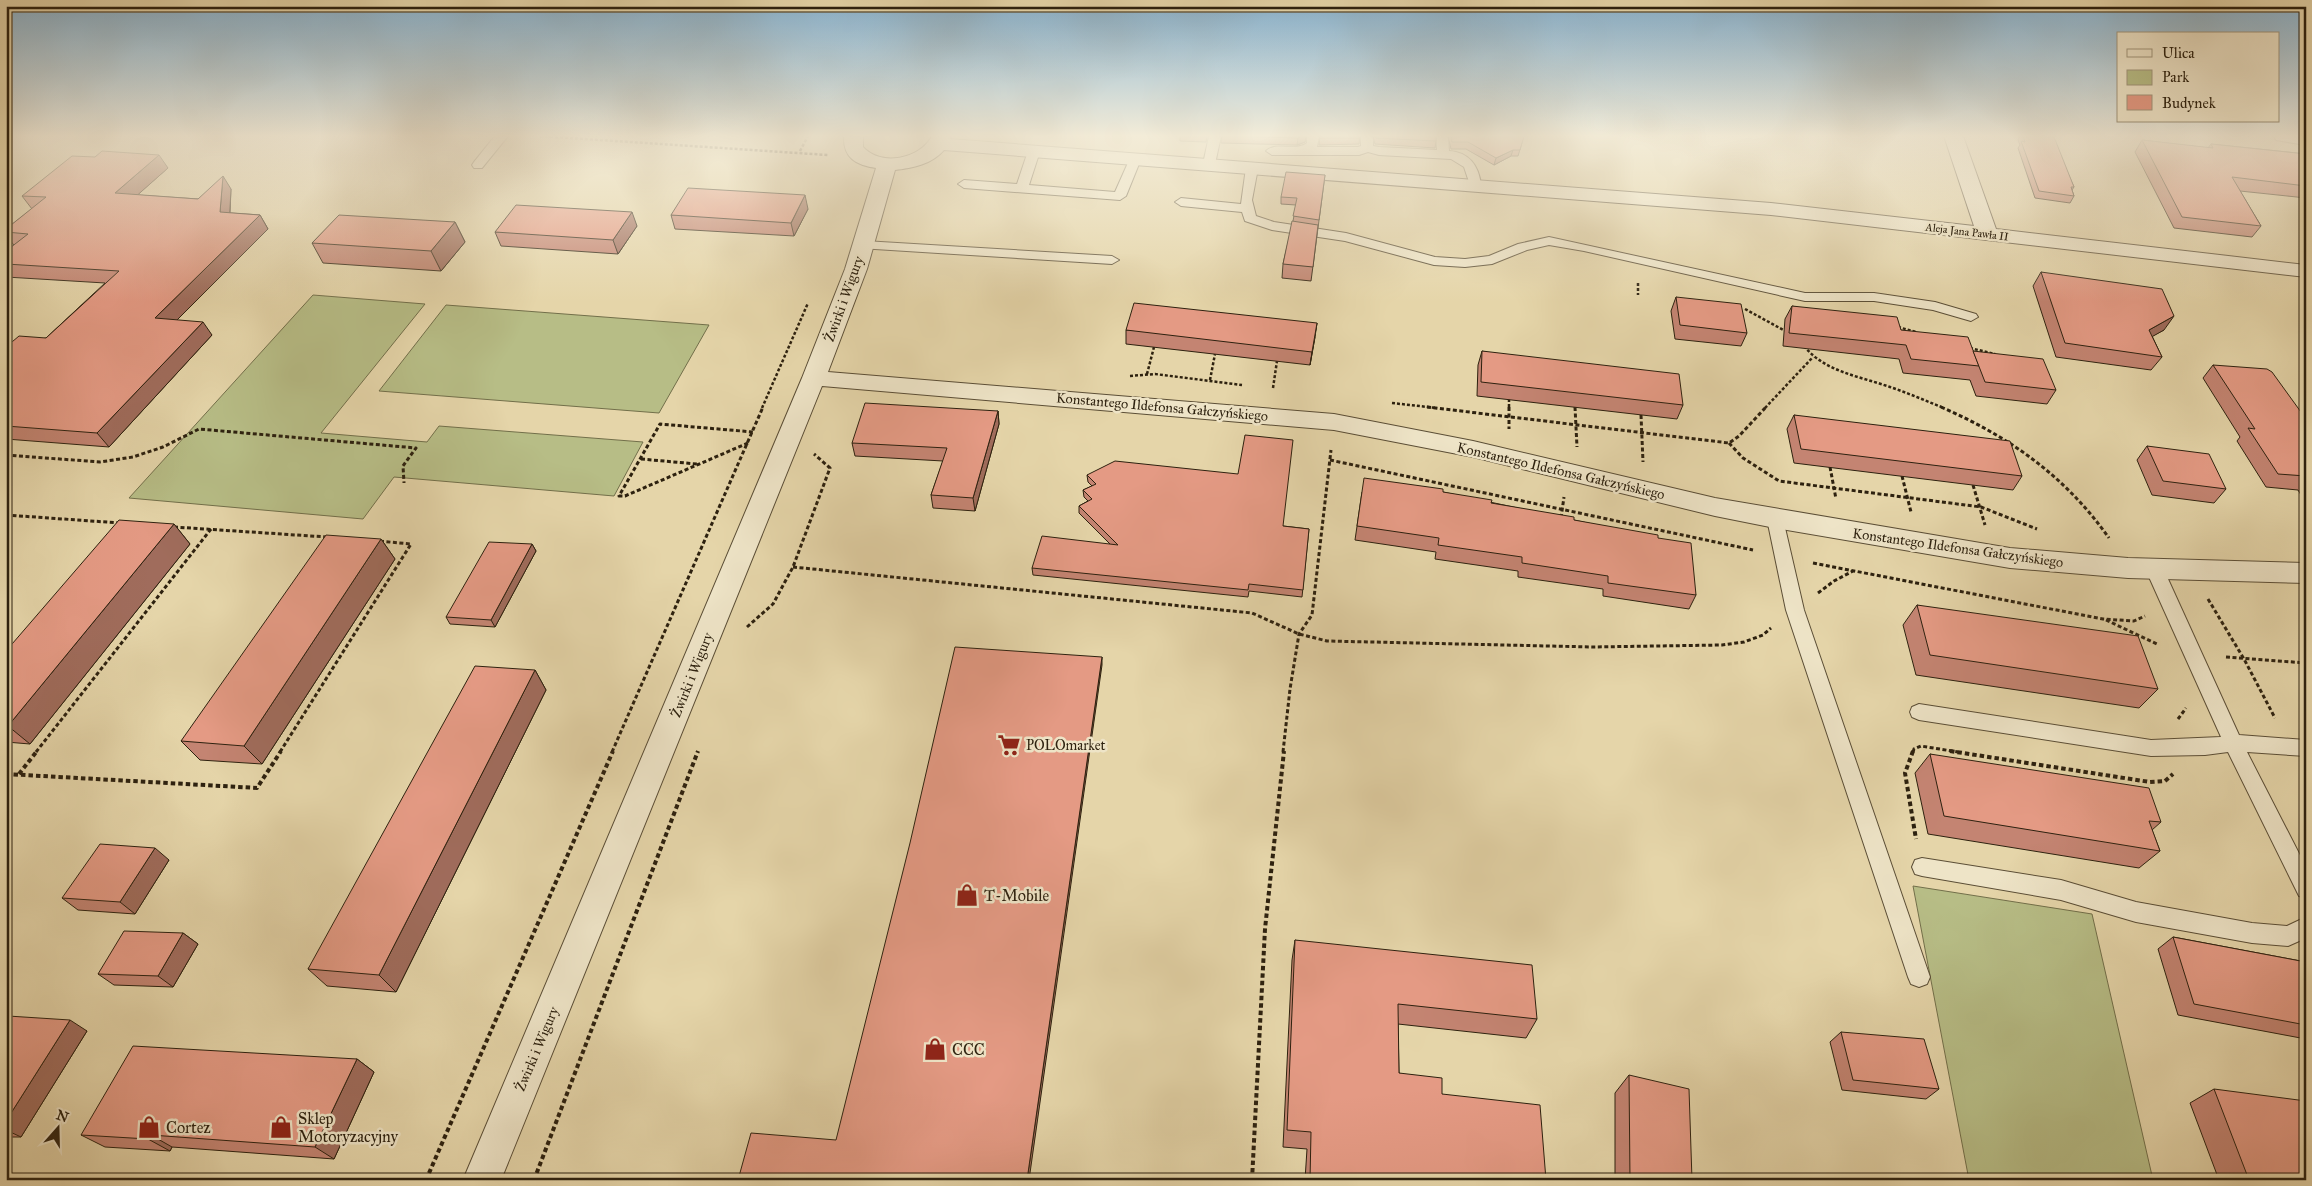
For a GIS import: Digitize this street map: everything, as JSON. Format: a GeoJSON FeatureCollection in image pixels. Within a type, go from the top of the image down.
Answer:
{"type":"FeatureCollection","features":[{"type":"Feature","properties":{"kind":"street","name":"Żwirki i Wigury"},"geometry":{"type":"LineString","coordinates":[[482,1180],[814,378],[864,245],[879,191]]}},
{"type":"Feature","properties":{"kind":"street","name":"Aleja Jana Pawła II"},"geometry":{"type":"LineString","coordinates":[[1553,191],[1771,209],[2306,271]]}},
{"type":"Feature","properties":{"kind":"street"},"geometry":{"type":"LineString","coordinates":[[1972,191],[1987,234]]}},
{"type":"Feature","properties":{"kind":"street","name":"Konstantego Ildefonsa Gałczyńskiego"},"geometry":{"type":"LineString","coordinates":[[814,378],[1334,422],[1369,427],[1473,449],[1775,519],[1992,555],[2069,564],[2306,573]]}},
{"type":"Feature","properties":{"kind":"lane"},"geometry":{"type":"LineString","coordinates":[[1063,191],[1120,196],[1122,191]]}},
{"type":"Feature","properties":{"kind":"lane"},"geometry":{"type":"LineString","coordinates":[[1253,191],[1246,209],[1250,218],[1272,226],[1346,237],[1434,261],[1465,263],[1492,260],[1523,247],[1549,241],[1584,247],[1805,297],[1874,297],[1935,306],[1971,317]]}},
{"type":"Feature","properties":{"kind":"lane"},"geometry":{"type":"LineString","coordinates":[[1181,202],[1246,209]]}},
{"type":"Feature","properties":{"kind":"lane"},"geometry":{"type":"LineString","coordinates":[[864,245],[1112,260]]}},
{"type":"Feature","properties":{"kind":"lane"},"geometry":{"type":"LineString","coordinates":[[1775,519],[1795,610],[1919,977]]}},
{"type":"Feature","properties":{"kind":"lane"},"geometry":{"type":"LineString","coordinates":[[2154,568],[2168,594],[2232,743],[2306,889]]}},
{"type":"Feature","properties":{"kind":"lane"},"geometry":{"type":"LineString","coordinates":[[1919,712],[2151,748],[2172,746],[2205,747],[2232,743],[2298,748]]}},
{"type":"Feature","properties":{"kind":"lane"},"geometry":{"type":"LineString","coordinates":[[1922,867],[2060,890],[2136,912],[2252,933],[2288,936],[2306,927]]}},
{"type":"Feature","properties":{"kind":"path"},"geometry":{"type":"LineString","coordinates":[[1638,278],[1638,295]]}},
{"type":"Feature","properties":{"kind":"path"},"geometry":{"type":"LineString","coordinates":[[426,1180],[811,296]]}},
{"type":"Feature","properties":{"kind":"path"},"geometry":{"type":"LineString","coordinates":[[1744,309],[1795,337]]}},
{"type":"Feature","properties":{"kind":"path"},"geometry":{"type":"LineString","coordinates":[[1889,324],[1916,332]]}},
{"type":"Feature","properties":{"kind":"path"},"geometry":{"type":"LineString","coordinates":[[1802,344],[1813,357],[1826,364],[1893,388],[1968,421],[2020,450],[2048,469],[2082,500],[2094,514],[2113,545]]}},
{"type":"Feature","properties":{"kind":"path"},"geometry":{"type":"LineString","coordinates":[[1962,346],[1995,354]]}},
{"type":"Feature","properties":{"kind":"path"},"geometry":{"type":"LineString","coordinates":[[1147,374],[1154,347]]}},
{"type":"Feature","properties":{"kind":"path"},"geometry":{"type":"LineString","coordinates":[[1210,380],[1215,354]]}},
{"type":"Feature","properties":{"kind":"path"},"geometry":{"type":"LineString","coordinates":[[1729,443],[1745,429],[1813,357]]}},
{"type":"Feature","properties":{"kind":"path"},"geometry":{"type":"LineString","coordinates":[[1276,362],[1273,388],[1282,390]]}},
{"type":"Feature","properties":{"kind":"path"},"geometry":{"type":"LineString","coordinates":[[1122,378],[1147,374],[1244,385]]}},
{"type":"Feature","properties":{"kind":"path"},"geometry":{"type":"LineString","coordinates":[[1384,402],[1729,443],[1743,458],[1780,481],[1789,484],[1981,507],[2041,531]]}},
{"type":"Feature","properties":{"kind":"path"},"geometry":{"type":"LineString","coordinates":[[1575,407],[1577,453]]}},
{"type":"Feature","properties":{"kind":"path"},"geometry":{"type":"LineString","coordinates":[[1641,415],[1645,490]]}},
{"type":"Feature","properties":{"kind":"path"},"geometry":{"type":"LineString","coordinates":[[1252,1180],[1265,929],[1290,689],[1299,634],[1312,615],[1334,422]]}},
{"type":"Feature","properties":{"kind":"path"},"geometry":{"type":"LineString","coordinates":[[748,443],[625,496],[619,496],[660,424],[753,432]]}},
{"type":"Feature","properties":{"kind":"path"},"geometry":{"type":"LineString","coordinates":[[6,454],[100,462],[133,457],[163,447],[199,429],[416,448],[403,466],[404,482]]}},
{"type":"Feature","properties":{"kind":"path"},"geometry":{"type":"LineString","coordinates":[[744,629],[773,604],[793,567],[830,468],[814,454],[817,445]]}},
{"type":"Feature","properties":{"kind":"path"},"geometry":{"type":"LineString","coordinates":[[640,459],[698,464]]}},
{"type":"Feature","properties":{"kind":"path"},"geometry":{"type":"LineString","coordinates":[[1330,460],[1783,557],[2103,619],[2134,621],[2149,614]]}},
{"type":"Feature","properties":{"kind":"path"},"geometry":{"type":"LineString","coordinates":[[1402,485],[1404,476]]}},
{"type":"Feature","properties":{"kind":"path"},"geometry":{"type":"LineString","coordinates":[[1974,485],[1992,555]]}},
{"type":"Feature","properties":{"kind":"path"},"geometry":{"type":"LineString","coordinates":[[1560,520],[1562,510]]}},
{"type":"Feature","properties":{"kind":"path"},"geometry":{"type":"LineString","coordinates":[[6,515],[126,523]]}},
{"type":"Feature","properties":{"kind":"path"},"geometry":{"type":"LineString","coordinates":[[6,521],[12,515]]}},
{"type":"Feature","properties":{"kind":"path"},"geometry":{"type":"LineString","coordinates":[[173,526],[332,538]]}},
{"type":"Feature","properties":{"kind":"path"},"geometry":{"type":"LineString","coordinates":[[18,774],[212,529]]}},
{"type":"Feature","properties":{"kind":"path"},"geometry":{"type":"LineString","coordinates":[[6,774],[258,788],[411,544],[372,541]]}},
{"type":"Feature","properties":{"kind":"path"},"geometry":{"type":"LineString","coordinates":[[793,567],[1252,614],[1299,634],[1327,641],[1593,646],[1722,645],[1744,642],[1763,634],[1834,581],[1853,571]]}},
{"type":"Feature","properties":{"kind":"path"},"geometry":{"type":"LineString","coordinates":[[2192,569],[2298,748]]}},
{"type":"Feature","properties":{"kind":"path"},"geometry":{"type":"LineString","coordinates":[[2103,619],[2166,648]]}},
{"type":"Feature","properties":{"kind":"path"},"geometry":{"type":"LineString","coordinates":[[2220,657],[2306,664]]}},
{"type":"Feature","properties":{"kind":"path"},"geometry":{"type":"LineString","coordinates":[[1922,867],[1906,773],[1914,749],[1921,746],[2161,783],[2169,779],[2174,773],[2172,746]]}},
{"type":"Feature","properties":{"kind":"path"},"geometry":{"type":"LineString","coordinates":[[534,1180],[698,749]]}},
{"type":"Feature","properties":{"kind":"green space"},"geometry":{"type":"Polygon","coordinates":[[[313,295],[425,304],[321,433],[427,442],[439,426],[643,442],[614,496],[394,477],[363,519],[129,498],[313,295]]]}},
{"type":"Feature","properties":{"kind":"green space"},"geometry":{"type":"Polygon","coordinates":[[[446,305],[709,325],[659,413],[379,391],[446,305]]]}},
{"type":"Feature","properties":{"kind":"green space"},"geometry":{"type":"Polygon","coordinates":[[[1913,886],[2092,914],[2153,1180],[1969,1180],[1913,886]]]}},
{"type":"Feature","properties":{"kind":"building"},"geometry":{"type":"Polygon","coordinates":[[[28,191],[117,191],[115,193],[198,199],[206,191],[222,191],[220,212],[260,215],[155,318],[203,322],[97,433],[6,426],[6,347],[19,336],[46,338],[119,271],[6,264],[6,251],[28,234],[6,232],[6,229],[46,197],[22,196],[28,191]]]}},
{"type":"Feature","properties":{"kind":"building"},"geometry":{"type":"Polygon","coordinates":[[[686,191],[744,191],[805,195],[791,223],[671,215],[686,191]]]}},
{"type":"Feature","properties":{"kind":"building"},"geometry":{"type":"Polygon","coordinates":[[[1282,191],[1323,191],[1319,220],[1293,216],[1297,198],[1281,197],[1282,191]]]}},
{"type":"Feature","properties":{"kind":"building"},"geometry":{"type":"Polygon","coordinates":[[[2041,191],[2072,191],[2074,196],[2041,191]]]}},
{"type":"Feature","properties":{"kind":"building"},"geometry":{"type":"Polygon","coordinates":[[[2169,191],[2240,191],[2261,226],[2182,217],[2169,191]]]}},
{"type":"Feature","properties":{"kind":"building"},"geometry":{"type":"Polygon","coordinates":[[[516,205],[632,212],[613,240],[495,232],[516,205]]]}},
{"type":"Feature","properties":{"kind":"building"},"geometry":{"type":"Polygon","coordinates":[[[339,215],[455,222],[431,251],[312,243],[339,215]]]}},
{"type":"Feature","properties":{"kind":"building"},"geometry":{"type":"Polygon","coordinates":[[[1292,221],[1318,225],[1313,267],[1283,264],[1292,221]]]}},
{"type":"Feature","properties":{"kind":"building"},"geometry":{"type":"Polygon","coordinates":[[[2041,272],[2162,289],[2174,316],[2149,330],[2162,357],[2065,343],[2041,272]]]}},
{"type":"Feature","properties":{"kind":"building"},"geometry":{"type":"Polygon","coordinates":[[[1676,297],[1741,304],[1747,333],[1680,325],[1676,297]]]}},
{"type":"Feature","properties":{"kind":"building"},"geometry":{"type":"Polygon","coordinates":[[[1134,303],[1317,323],[1312,352],[1126,330],[1134,303]]]}},
{"type":"Feature","properties":{"kind":"building"},"geometry":{"type":"Polygon","coordinates":[[[1792,306],[1897,317],[1901,330],[1968,337],[1979,366],[1911,359],[1906,345],[1789,333],[1792,306]]]}},
{"type":"Feature","properties":{"kind":"building"},"geometry":{"type":"Polygon","coordinates":[[[1482,351],[1679,374],[1683,405],[1481,382],[1482,351]]]}},
{"type":"Feature","properties":{"kind":"building"},"geometry":{"type":"Polygon","coordinates":[[[1973,351],[2043,359],[2056,390],[1985,382],[1973,351]]]}},
{"type":"Feature","properties":{"kind":"building"},"geometry":{"type":"Polygon","coordinates":[[[2213,365],[2267,369],[2272,372],[2306,419],[2306,476],[2278,474],[2248,428],[2255,429],[2213,365]]]}},
{"type":"Feature","properties":{"kind":"building"},"geometry":{"type":"Polygon","coordinates":[[[865,403],[998,411],[973,498],[931,495],[947,448],[852,443],[865,403]]]}},
{"type":"Feature","properties":{"kind":"building"},"geometry":{"type":"Polygon","coordinates":[[[1794,415],[2010,441],[2022,476],[1801,449],[1794,415]]]}},
{"type":"Feature","properties":{"kind":"building"},"geometry":{"type":"Polygon","coordinates":[[[1245,435],[1293,440],[1283,526],[1309,529],[1303,590],[1249,584],[1248,590],[1032,568],[1042,536],[1118,545],[1079,506],[1092,499],[1083,490],[1096,484],[1087,475],[1115,461],[1238,474],[1245,435]]]}},
{"type":"Feature","properties":{"kind":"building"},"geometry":{"type":"Polygon","coordinates":[[[2147,446],[2209,454],[2226,489],[2163,481],[2147,446]]]}},
{"type":"Feature","properties":{"kind":"building"},"geometry":{"type":"Polygon","coordinates":[[[1364,478],[1443,489],[1443,492],[1492,500],[1491,503],[1574,517],[1574,520],[1691,543],[1696,595],[1608,583],[1608,576],[1522,563],[1522,557],[1438,545],[1439,538],[1357,526],[1364,478]]]}},
{"type":"Feature","properties":{"kind":"building"},"geometry":{"type":"Polygon","coordinates":[[[119,520],[174,524],[8,726],[6,725],[6,651],[119,520]]]}},
{"type":"Feature","properties":{"kind":"building"},"geometry":{"type":"Polygon","coordinates":[[[326,535],[381,539],[244,746],[181,741],[326,535]]]}},
{"type":"Feature","properties":{"kind":"building"},"geometry":{"type":"Polygon","coordinates":[[[489,542],[532,544],[491,620],[446,617],[489,542]]]}},
{"type":"Feature","properties":{"kind":"building"},"geometry":{"type":"Polygon","coordinates":[[[1917,605],[2138,636],[2158,689],[1930,655],[1917,605]]]}},
{"type":"Feature","properties":{"kind":"building"},"geometry":{"type":"Polygon","coordinates":[[[955,647],[1102,657],[1027,1180],[738,1180],[751,1133],[836,1140],[910,843],[955,647]]]}},
{"type":"Feature","properties":{"kind":"building"},"geometry":{"type":"Polygon","coordinates":[[[475,666],[535,670],[379,975],[308,969],[475,666]]]}},
{"type":"Feature","properties":{"kind":"building"},"geometry":{"type":"Polygon","coordinates":[[[1930,754],[2149,788],[2161,822],[2149,821],[2160,851],[1944,816],[1930,754]]]}},
{"type":"Feature","properties":{"kind":"building"},"geometry":{"type":"Polygon","coordinates":[[[100,844],[155,848],[120,902],[62,898],[100,844]]]}},
{"type":"Feature","properties":{"kind":"building"},"geometry":{"type":"Polygon","coordinates":[[[124,931],[183,933],[158,976],[98,974],[124,931]]]}},
{"type":"Feature","properties":{"kind":"building"},"geometry":{"type":"Polygon","coordinates":[[[2173,937],[2306,962],[2306,1025],[2194,1004],[2173,937]]]}},
{"type":"Feature","properties":{"kind":"building"},"geometry":{"type":"Polygon","coordinates":[[[1295,940],[1532,965],[1537,1019],[1398,1004],[1399,1073],[1442,1078],[1442,1094],[1540,1105],[1546,1180],[1310,1180],[1311,1132],[1287,1130],[1295,940]]]}},
{"type":"Feature","properties":{"kind":"building"},"geometry":{"type":"Polygon","coordinates":[[[8,1016],[70,1020],[6,1121],[6,1018],[8,1016]]]}},
{"type":"Feature","properties":{"kind":"building"},"geometry":{"type":"Polygon","coordinates":[[[1841,1032],[1924,1039],[1939,1089],[1853,1080],[1841,1032]]]}},
{"type":"Feature","properties":{"kind":"building"},"geometry":{"type":"Polygon","coordinates":[[[133,1046],[357,1059],[315,1147],[151,1135],[148,1139],[81,1135],[133,1046]]]}},
{"type":"Feature","properties":{"kind":"building"},"geometry":{"type":"Polygon","coordinates":[[[1629,1075],[1689,1089],[1692,1180],[1630,1180],[1629,1075]]]}},
{"type":"Feature","properties":{"kind":"building"},"geometry":{"type":"Polygon","coordinates":[[[2214,1089],[2306,1101],[2306,1180],[2249,1180],[2214,1089]]]}},
{"type":"Feature","properties":{"kind":"place","name":"POLOmarket"},"geometry":{"type":"Point","coordinates":[1009,745]}},
{"type":"Feature","properties":{"kind":"place","name":"T-Mobile"},"geometry":{"type":"Point","coordinates":[967,895]}},
{"type":"Feature","properties":{"kind":"place","name":"CCC"},"geometry":{"type":"Point","coordinates":[935,1049]}},
{"type":"Feature","properties":{"kind":"place","name":"Cortez"},"geometry":{"type":"Point","coordinates":[149,1127]}},
{"type":"Feature","properties":{"kind":"place","name":"Sklep Motoryzacyjny"},"geometry":{"type":"Point","coordinates":[281,1127]}}]}
